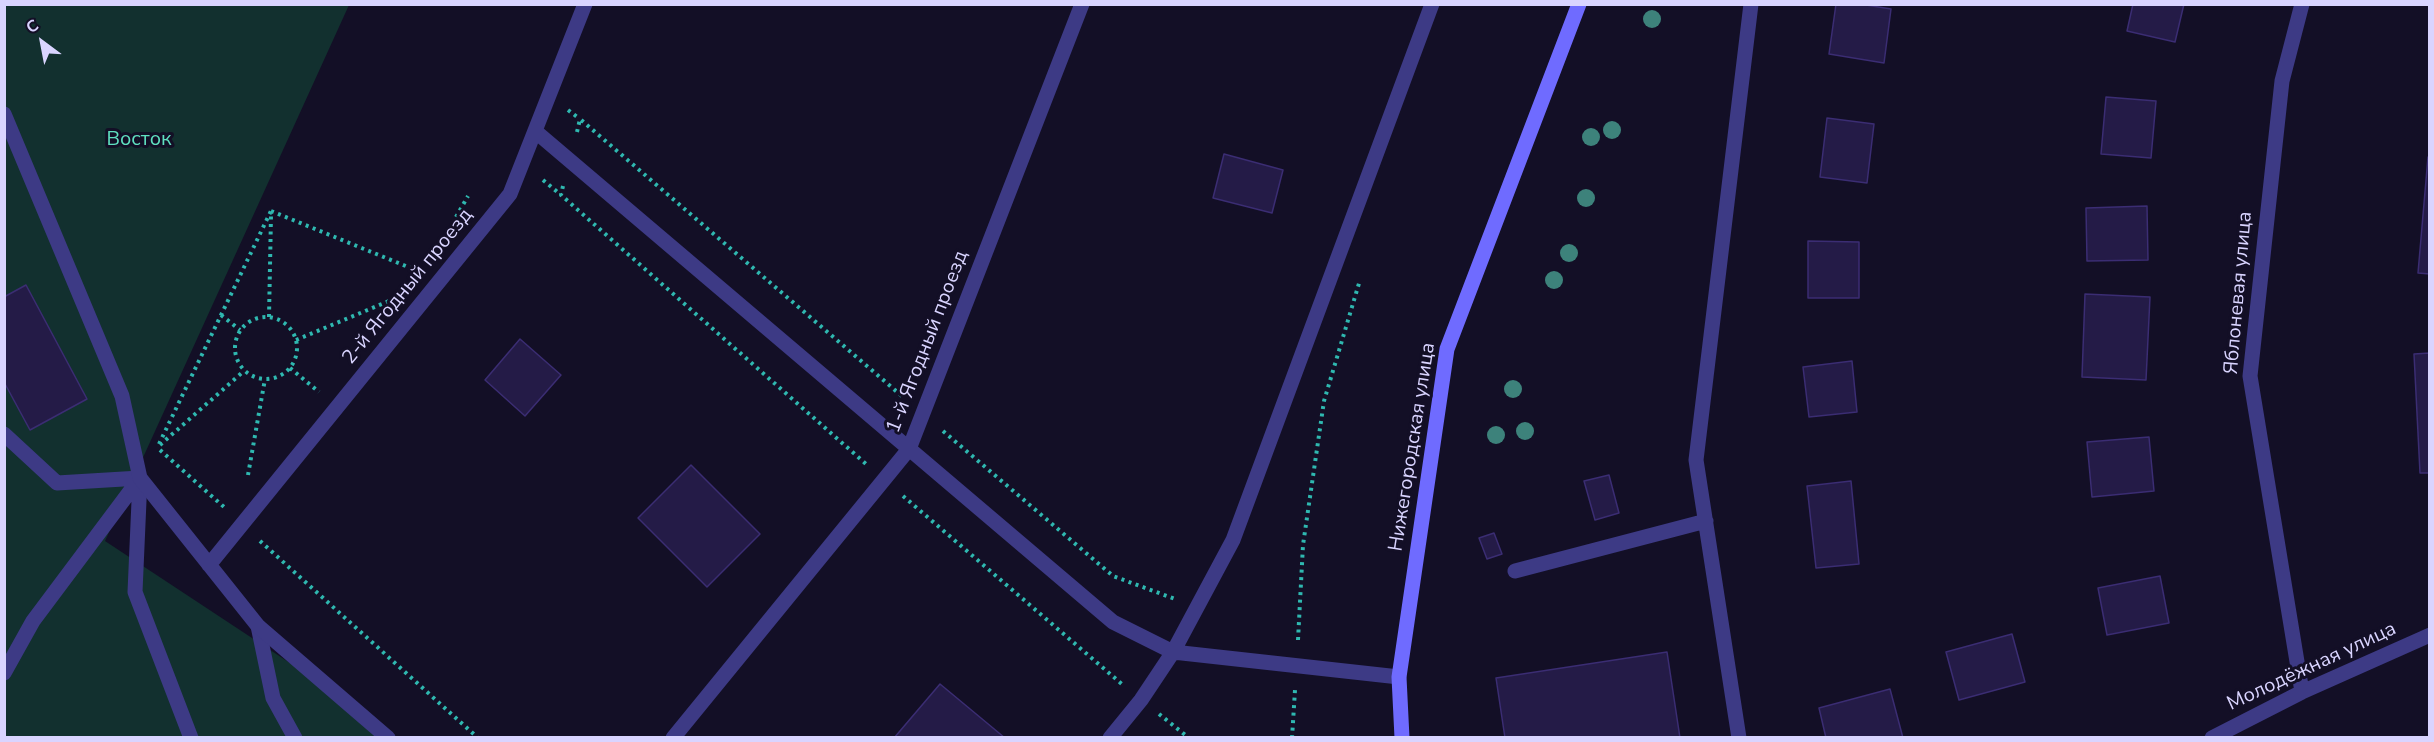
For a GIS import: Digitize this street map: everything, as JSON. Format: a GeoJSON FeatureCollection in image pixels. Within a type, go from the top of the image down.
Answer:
{"type":"FeatureCollection","features":[{"type":"Feature","properties":{"kind":"street","name":"2-й Ягодный проезд"},"geometry":{"type":"LineString","coordinates":[[209,565],[510,194],[585,4]]}},
{"type":"Feature","properties":{"kind":"street","name":"1-й Ягодный проезд"},"geometry":{"type":"LineString","coordinates":[[674,738],[909,449],[1082,4]]}},
{"type":"Feature","properties":{"kind":"street"},"geometry":{"type":"LineString","coordinates":[[1110,738],[1141,700],[1173,652],[1233,540],[1432,4]]}},
{"type":"Feature","properties":{"kind":"street","name":"Нижегородская улица"},"geometry":{"type":"LineString","coordinates":[[1402,738],[1399,677],[1447,349],[1579,4]]}},
{"type":"Feature","properties":{"kind":"street"},"geometry":{"type":"LineString","coordinates":[[1739,738],[1696,460],[1751,4]]}},
{"type":"Feature","properties":{"kind":"street","name":"Яблоневая улица"},"geometry":{"type":"LineString","coordinates":[[2302,4],[2282,81],[2250,376],[2302,692]]}},
{"type":"Feature","properties":{"kind":"street"},"geometry":{"type":"LineString","coordinates":[[4,114],[122,396],[140,478],[135,592],[191,738]]}},
{"type":"Feature","properties":{"kind":"street"},"geometry":{"type":"LineString","coordinates":[[535,131],[1113,622],[1173,652],[1399,677]]}},
{"type":"Feature","properties":{"kind":"street"},"geometry":{"type":"LineString","coordinates":[[4,434],[57,483],[140,478]]}},
{"type":"Feature","properties":{"kind":"street"},"geometry":{"type":"LineString","coordinates":[[140,478],[258,626],[388,738]]}},
{"type":"Feature","properties":{"kind":"street"},"geometry":{"type":"LineString","coordinates":[[4,673],[33,621],[140,478]]}},
{"type":"Feature","properties":{"kind":"street"},"geometry":{"type":"LineString","coordinates":[[1515,572],[1706,521]]}},
{"type":"Feature","properties":{"kind":"street"},"geometry":{"type":"LineString","coordinates":[[258,626],[273,698],[295,738]]}},
{"type":"Feature","properties":{"kind":"street","name":"Молодёжная улица"},"geometry":{"type":"LineString","coordinates":[[2212,738],[2302,692],[2430,635]]}},
{"type":"Feature","properties":{"kind":"path"},"geometry":{"type":"LineString","coordinates":[[158,448],[271,211]]}},
{"type":"Feature","properties":{"kind":"path"},"geometry":{"type":"LineString","coordinates":[[271,211],[420,272],[439,282]]}},
{"type":"Feature","properties":{"kind":"path"},"geometry":{"type":"LineString","coordinates":[[268,317],[271,211]]}},
{"type":"Feature","properties":{"kind":"path"},"geometry":{"type":"LineString","coordinates":[[1292,738],[1303,545],[1324,401],[1360,277]]}},
{"type":"Feature","properties":{"kind":"path"},"geometry":{"type":"LineString","coordinates":[[296,340],[398,298]]}},
{"type":"Feature","properties":{"kind":"path"},"geometry":{"type":"LineString","coordinates":[[221,315],[240,330]]}},
{"type":"Feature","properties":{"kind":"path"},"geometry":{"type":"LineString","coordinates":[[268,317],[278,319],[285,324],[296,340],[295,359],[290,368],[274,378],[265,380],[244,371],[235,356],[234,347],[240,330],[258,318],[268,317]]}},
{"type":"Feature","properties":{"kind":"path"},"geometry":{"type":"LineString","coordinates":[[290,368],[338,408]]}},
{"type":"Feature","properties":{"kind":"path"},"geometry":{"type":"LineString","coordinates":[[158,448],[244,371]]}},
{"type":"Feature","properties":{"kind":"path"},"geometry":{"type":"LineString","coordinates":[[247,478],[265,380]]}},
{"type":"Feature","properties":{"kind":"path"},"geometry":{"type":"LineString","coordinates":[[128,421],[478,738]]}},
{"type":"Feature","properties":{"kind":"green space","name":"Восток"},"geometry":{"type":"Polygon","coordinates":[[[4,5],[349,5],[105,541],[299,669],[376,737],[5,737],[4,5]]]}},
{"type":"Feature","properties":{"kind":"building"},"geometry":{"type":"Polygon","coordinates":[[[1836,4],[1860,4],[1891,9],[1884,63],[1829,54],[1836,4]]]}},
{"type":"Feature","properties":{"kind":"building"},"geometry":{"type":"Polygon","coordinates":[[[2133,4],[2184,4],[2175,42],[2127,31],[2133,4]]]}},
{"type":"Feature","properties":{"kind":"building"},"geometry":{"type":"Polygon","coordinates":[[[2106,97],[2156,101],[2151,158],[2101,154],[2106,97]]]}},
{"type":"Feature","properties":{"kind":"building"},"geometry":{"type":"Polygon","coordinates":[[[1827,118],[1874,124],[1867,183],[1820,177],[1827,118]]]}},
{"type":"Feature","properties":{"kind":"building"},"geometry":{"type":"Polygon","coordinates":[[[1224,154],[1283,170],[1272,213],[1213,198],[1224,154]]]}},
{"type":"Feature","properties":{"kind":"building"},"geometry":{"type":"Polygon","coordinates":[[[2428,157],[2430,157],[2430,274],[2418,273],[2428,157]]]}},
{"type":"Feature","properties":{"kind":"building"},"geometry":{"type":"Polygon","coordinates":[[[2147,206],[2148,260],[2087,261],[2086,208],[2147,206]]]}},
{"type":"Feature","properties":{"kind":"building"},"geometry":{"type":"Polygon","coordinates":[[[1808,241],[1859,242],[1859,298],[1808,298],[1808,241]]]}},
{"type":"Feature","properties":{"kind":"building"},"geometry":{"type":"Polygon","coordinates":[[[26,285],[87,399],[30,430],[4,382],[4,297],[26,285]]]}},
{"type":"Feature","properties":{"kind":"building"},"geometry":{"type":"Polygon","coordinates":[[[2085,294],[2150,297],[2146,380],[2082,377],[2085,294]]]}},
{"type":"Feature","properties":{"kind":"building"},"geometry":{"type":"Polygon","coordinates":[[[520,339],[561,375],[525,416],[485,380],[520,339]]]}},
{"type":"Feature","properties":{"kind":"building"},"geometry":{"type":"Polygon","coordinates":[[[2430,353],[2430,473],[2420,473],[2414,354],[2430,353]]]}},
{"type":"Feature","properties":{"kind":"building"},"geometry":{"type":"Polygon","coordinates":[[[1852,361],[1857,412],[1809,417],[1803,367],[1852,361]]]}},
{"type":"Feature","properties":{"kind":"building"},"geometry":{"type":"Polygon","coordinates":[[[2149,437],[2154,491],[2092,497],[2087,442],[2149,437]]]}},
{"type":"Feature","properties":{"kind":"building"},"geometry":{"type":"Polygon","coordinates":[[[691,465],[760,534],[707,587],[638,518],[691,465]]]}},
{"type":"Feature","properties":{"kind":"building"},"geometry":{"type":"Polygon","coordinates":[[[1609,475],[1619,513],[1595,520],[1584,481],[1609,475]]]}},
{"type":"Feature","properties":{"kind":"building"},"geometry":{"type":"Polygon","coordinates":[[[1851,481],[1859,564],[1816,568],[1807,486],[1851,481]]]}},
{"type":"Feature","properties":{"kind":"building"},"geometry":{"type":"Polygon","coordinates":[[[1494,533],[1502,554],[1487,559],[1479,538],[1494,533]]]}},
{"type":"Feature","properties":{"kind":"building"},"geometry":{"type":"Polygon","coordinates":[[[2160,576],[2169,623],[2107,635],[2098,588],[2160,576]]]}},
{"type":"Feature","properties":{"kind":"building"},"geometry":{"type":"Polygon","coordinates":[[[2012,634],[2025,682],[1959,700],[1946,652],[2012,634]]]}},
{"type":"Feature","properties":{"kind":"building"},"geometry":{"type":"Polygon","coordinates":[[[1667,652],[1680,738],[1505,738],[1496,678],[1667,652]]]}},
{"type":"Feature","properties":{"kind":"building"},"geometry":{"type":"Polygon","coordinates":[[[940,684],[1005,738],[894,738],[940,684]]]}},
{"type":"Feature","properties":{"kind":"building"},"geometry":{"type":"Polygon","coordinates":[[[1890,689],[1903,738],[1826,738],[1819,708],[1890,689]]]}}]}
